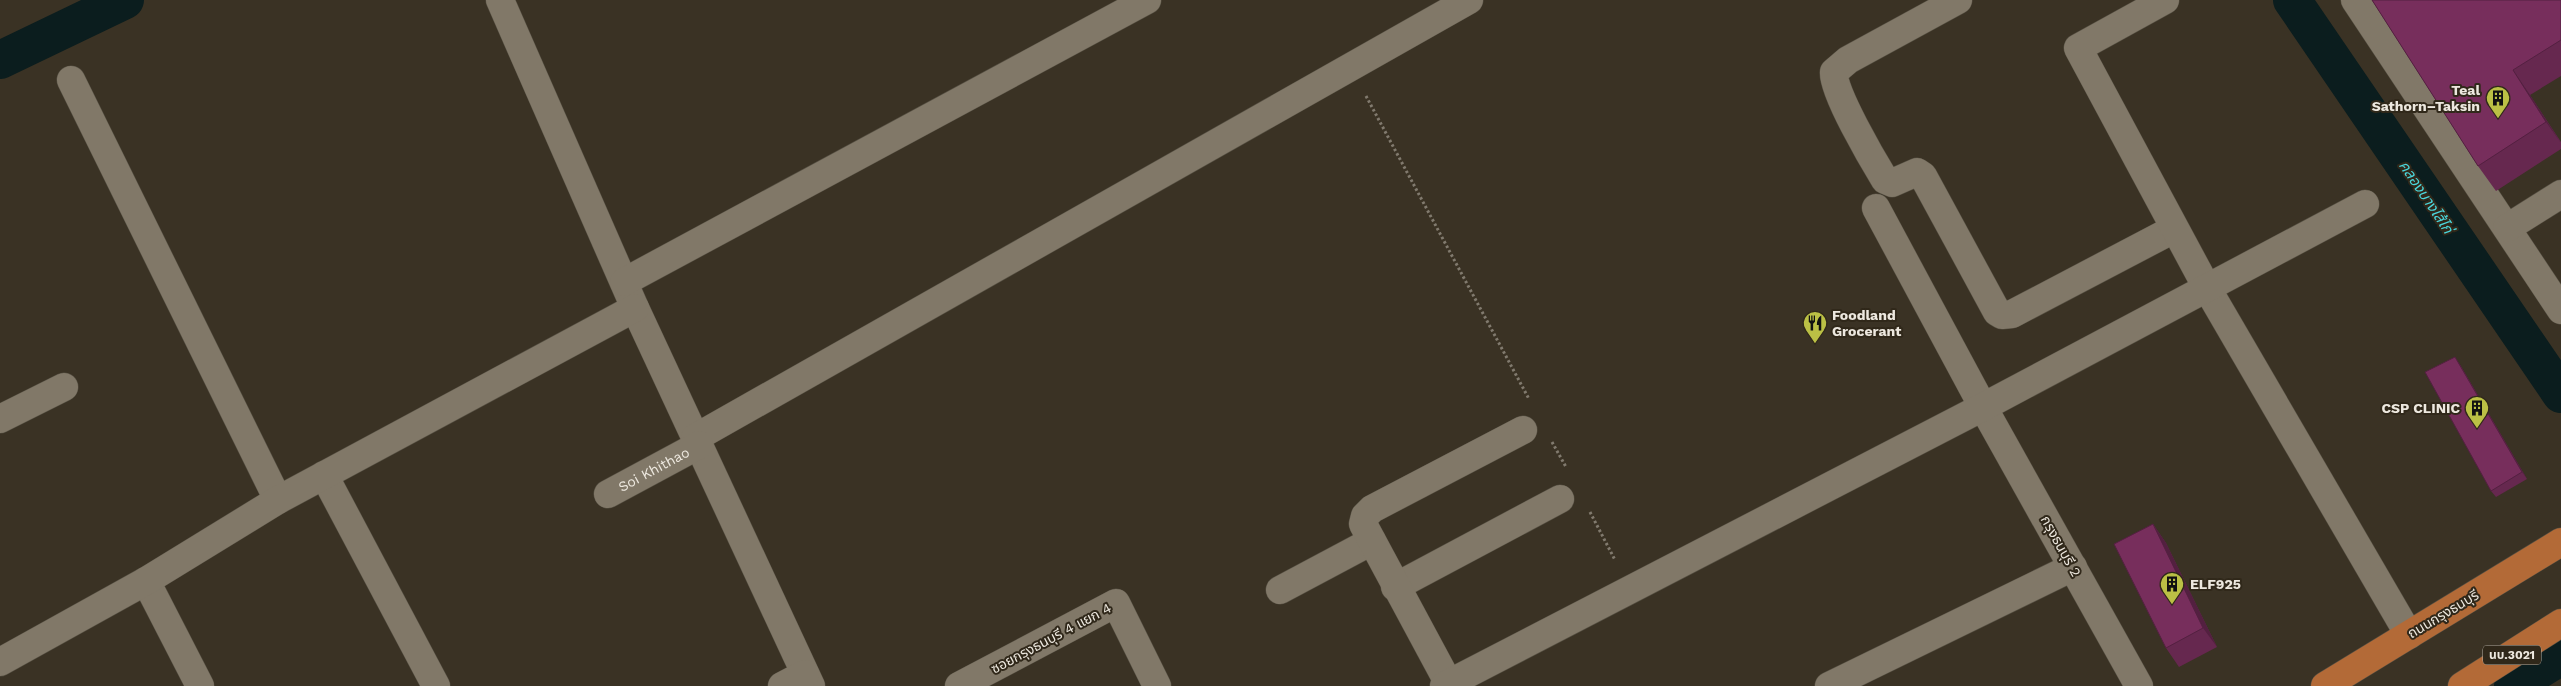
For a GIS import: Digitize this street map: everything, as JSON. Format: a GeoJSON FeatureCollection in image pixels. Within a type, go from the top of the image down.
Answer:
{"type":"FeatureCollection","features":[{"type":"Feature","properties":{"kind":"main road","name":"ถนนกรุงธนบุรี"},"geometry":{"type":"LineString","coordinates":[[2325,686],[2561,542]]}},
{"type":"Feature","properties":{"kind":"main road","name":"นบ.3021"},"geometry":{"type":"LineString","coordinates":[[2462,686],[2561,623]]}},
{"type":"Feature","properties":{"kind":"street"},"geometry":{"type":"LineString","coordinates":[[500,0],[635,308],[697,441],[799,682]]}},
{"type":"Feature","properties":{"kind":"street"},"geometry":{"type":"LineString","coordinates":[[624,282],[1147,0]]}},
{"type":"Feature","properties":{"kind":"street","name":"Soi Khithao"},"geometry":{"type":"LineString","coordinates":[[608,494],[697,441],[1469,0]]}},
{"type":"Feature","properties":{"kind":"street"},"geometry":{"type":"LineString","coordinates":[[1958,0],[1848,60],[1834,72],[1833,79],[1840,97],[1885,180],[1892,183],[1917,172],[1923,176],[1997,312],[2007,316],[2012,314],[2174,229]]}},
{"type":"Feature","properties":{"kind":"street"},"geometry":{"type":"LineString","coordinates":[[2166,0],[2078,48],[2207,288],[2409,635]]}},
{"type":"Feature","properties":{"kind":"street"},"geometry":{"type":"LineString","coordinates":[[2355,0],[2507,228],[2559,300]]}},
{"type":"Feature","properties":{"kind":"street"},"geometry":{"type":"LineString","coordinates":[[71,80],[278,500]]}},
{"type":"Feature","properties":{"kind":"street"},"geometry":{"type":"LineString","coordinates":[[2507,228],[2561,194]]}},
{"type":"Feature","properties":{"kind":"street"},"geometry":{"type":"LineString","coordinates":[[1523,430],[1372,509],[1365,516],[1362,524],[1447,685],[1983,407],[2365,204]]}},
{"type":"Feature","properties":{"kind":"street","name":"กรุงธนบุรี 2"},"geometry":{"type":"LineString","coordinates":[[1876,208],[1983,407],[2139,686]]}},
{"type":"Feature","properties":{"kind":"street"},"geometry":{"type":"LineString","coordinates":[[0,662],[146,581],[278,500],[635,308]]}},
{"type":"Feature","properties":{"kind":"street"},"geometry":{"type":"LineString","coordinates":[[0,419],[64,387]]}},
{"type":"Feature","properties":{"kind":"street"},"geometry":{"type":"LineString","coordinates":[[324,475],[436,686]]}},
{"type":"Feature","properties":{"kind":"street"},"geometry":{"type":"LineString","coordinates":[[1395,587],[1560,499]]}},
{"type":"Feature","properties":{"kind":"street"},"geometry":{"type":"LineString","coordinates":[[1280,590],[1372,541]]}},
{"type":"Feature","properties":{"kind":"street"},"geometry":{"type":"LineString","coordinates":[[1829,686],[2073,567]]}},
{"type":"Feature","properties":{"kind":"street"},"geometry":{"type":"LineString","coordinates":[[146,581],[200,686]]}},
{"type":"Feature","properties":{"kind":"street","name":"ซอยกรุงธนบุรี 4 แยก 4"},"geometry":{"type":"LineString","coordinates":[[959,686],[1116,603],[1157,686]]}},
{"type":"Feature","properties":{"kind":"path"},"geometry":{"type":"LineString","coordinates":[[1351,67],[1433,219]]}},
{"type":"Feature","properties":{"kind":"building","name":"Teal Sathorn–Taksin"},"geometry":{"type":"Polygon","coordinates":[[[2372,0],[2561,0],[2561,40],[2513,70],[2546,122],[2478,166],[2372,0]]]}},
{"type":"Feature","properties":{"kind":"building","name":"CSP CLINIC"},"geometry":{"type":"Polygon","coordinates":[[[2455,357],[2522,472],[2491,491],[2425,372],[2455,357]]]}},
{"type":"Feature","properties":{"kind":"building","name":"ELF925"},"geometry":{"type":"Polygon","coordinates":[[[2153,524],[2203,628],[2166,648],[2114,544],[2153,524]]]}},
{"type":"Feature","properties":{"kind":"waterway"},"geometry":{"type":"LineString","coordinates":[[0,60],[125,0]]}},
{"type":"Feature","properties":{"kind":"waterway","name":"คลองบางไส้ไก่"},"geometry":{"type":"LineString","coordinates":[[2292,0],[2561,394]]}},
{"type":"Feature","properties":{"kind":"waterway"},"geometry":{"type":"LineString","coordinates":[[2513,686],[2561,656]]}},
{"type":"Feature","properties":{"kind":"place","name":"Teal Sathorn–Taksin"},"geometry":{"type":"Point","coordinates":[2498,119]}},
{"type":"Feature","properties":{"kind":"place","name":"Foodland Grocerant"},"geometry":{"type":"Point","coordinates":[1815,344]}},
{"type":"Feature","properties":{"kind":"place","name":"CSP CLINIC"},"geometry":{"type":"Point","coordinates":[2477,429]}},
{"type":"Feature","properties":{"kind":"place","name":"ELF925"},"geometry":{"type":"Point","coordinates":[2172,605]}}]}
